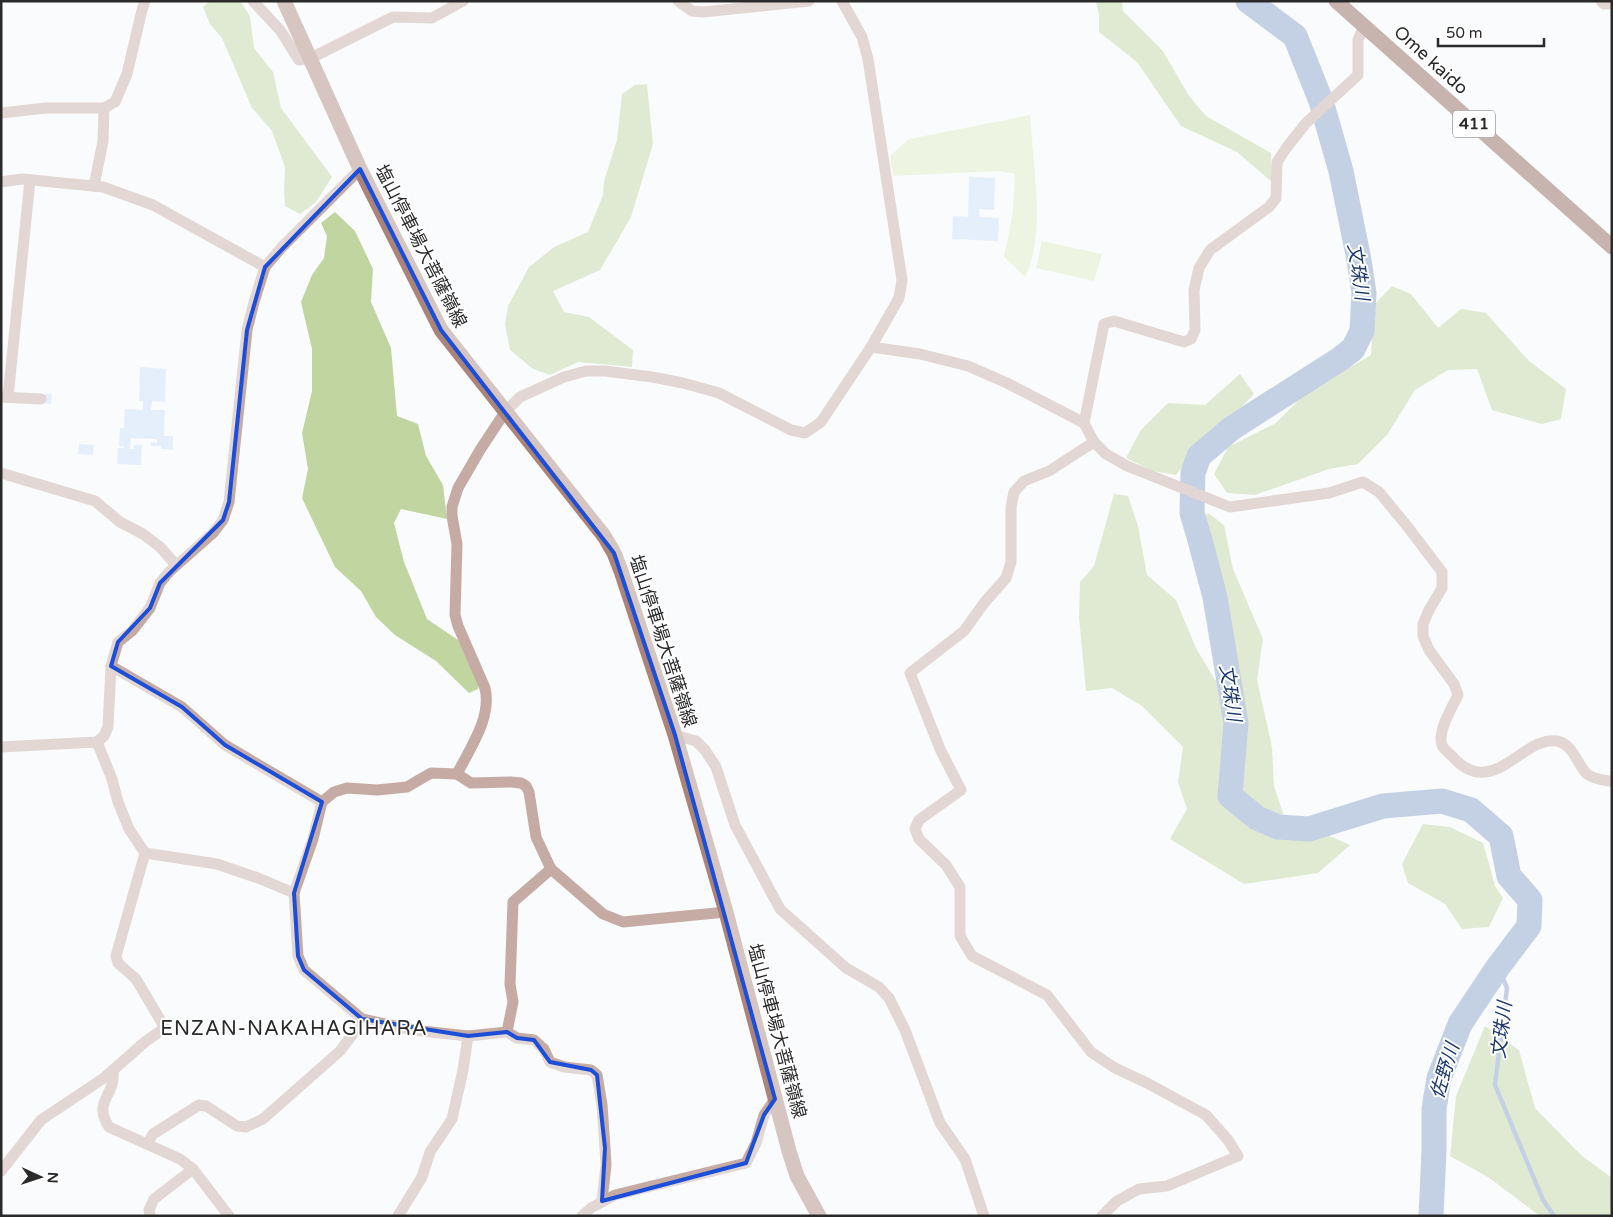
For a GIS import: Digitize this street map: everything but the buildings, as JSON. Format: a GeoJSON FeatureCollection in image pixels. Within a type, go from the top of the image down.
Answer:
{"type":"FeatureCollection","features":[{"type":"Feature","properties":{"kind":"highway","name":"Ome kaido"},"geometry":{"type":"LineString","coordinates":[[1336,1],[1612,247]]}},
{"type":"Feature","properties":{"kind":"main road","name":"塩山停車場大菩薩嶺線"},"geometry":{"type":"LineString","coordinates":[[284,1],[360,169],[441,330],[604,536],[614,554],[650,656],[675,735],[726,912],[797,1176],[818,1216]]}},
{"type":"Feature","properties":{"kind":"street"},"geometry":{"type":"LineString","coordinates":[[1,112],[45,108],[104,108],[115,102],[127,74],[145,1]]}},
{"type":"Feature","properties":{"kind":"street"},"geometry":{"type":"LineString","coordinates":[[253,1],[280,30],[299,60],[311,58],[392,17],[432,18],[463,1]]}},
{"type":"Feature","properties":{"kind":"street"},"geometry":{"type":"LineString","coordinates":[[678,1],[692,11],[703,12],[809,1]]}},
{"type":"Feature","properties":{"kind":"street"},"geometry":{"type":"LineString","coordinates":[[457,774],[484,719],[487,698],[485,688],[455,615],[457,544],[452,507],[458,488],[505,412],[520,397],[564,377],[586,371],[605,371],[652,377],[719,393],[791,430],[805,433],[821,422],[871,347],[898,298],[902,280],[868,59],[862,37],[842,1]]}},
{"type":"Feature","properties":{"kind":"street"},"geometry":{"type":"LineString","coordinates":[[1602,1],[1604,4],[1612,4]]}},
{"type":"Feature","properties":{"kind":"street"},"geometry":{"type":"LineString","coordinates":[[1084,423],[1104,324],[1114,321],[1184,342],[1191,339],[1195,330],[1194,290],[1199,268],[1210,250],[1269,207],[1276,198],[1277,162],[1306,124],[1358,75],[1358,40],[1364,26]]}},
{"type":"Feature","properties":{"kind":"street"},"geometry":{"type":"LineString","coordinates":[[94,186],[103,141],[104,108]]}},
{"type":"Feature","properties":{"kind":"street"},"geometry":{"type":"LineString","coordinates":[[1,747],[97,742],[104,736],[108,727],[111,666],[118,642],[132,631],[150,608],[160,583],[176,565],[213,533],[223,520],[229,502],[247,330],[265,267],[282,247],[360,169]]}},
{"type":"Feature","properties":{"kind":"street"},"geometry":{"type":"LineString","coordinates":[[1,182],[30,180],[103,187],[153,205],[265,267]]}},
{"type":"Feature","properties":{"kind":"street"},"geometry":{"type":"LineString","coordinates":[[30,180],[4,397],[41,399]]}},
{"type":"Feature","properties":{"kind":"street"},"geometry":{"type":"LineString","coordinates":[[871,347],[920,354],[968,366],[1007,383],[1084,423],[1094,442],[1106,454],[1127,466],[1230,508],[1319,495],[1363,482],[1379,492],[1442,572],[1442,588],[1423,624],[1423,636],[1429,650],[1454,684],[1458,695],[1441,733],[1442,746],[1456,762],[1468,770],[1484,772],[1496,770],[1536,746],[1548,741],[1558,741],[1567,745],[1588,775],[1609,782],[1612,780]]}},
{"type":"Feature","properties":{"kind":"street"},"geometry":{"type":"LineString","coordinates":[[1094,442],[1050,471],[1024,481],[1014,492],[1011,507],[1012,562],[1006,578],[984,603],[964,632],[910,673],[940,749],[960,790],[919,820],[915,829],[919,839],[946,865],[960,888],[960,936],[972,956],[1047,995],[1092,1052],[1115,1068],[1206,1115],[1228,1140],[1238,1156],[1167,1186],[1139,1189],[1117,1202],[1102,1216]]}},
{"type":"Feature","properties":{"kind":"street"},"geometry":{"type":"LineString","coordinates":[[1,473],[95,501],[120,522],[143,534],[160,546],[176,565]]}},
{"type":"Feature","properties":{"kind":"street"},"geometry":{"type":"LineString","coordinates":[[111,666],[182,707],[225,745],[322,802]]}},
{"type":"Feature","properties":{"kind":"street"},"geometry":{"type":"LineString","coordinates":[[675,735],[696,741],[705,750],[716,767],[736,824],[780,909],[846,968],[879,987],[889,998],[905,1030],[940,1123],[965,1159],[984,1216]]}},
{"type":"Feature","properties":{"kind":"street"},"geometry":{"type":"LineString","coordinates":[[97,742],[129,829],[145,853],[217,864],[294,893]]}},
{"type":"Feature","properties":{"kind":"street"},"geometry":{"type":"LineString","coordinates":[[602,1201],[606,1165],[602,1105],[596,1075],[591,1070],[564,1067],[550,1062],[544,1049],[534,1040],[517,1038],[507,1032],[468,1036],[413,1030],[362,1019],[304,970],[298,956],[294,893],[313,839],[322,802],[334,792],[347,788],[377,790],[406,787],[431,773],[457,774],[471,783],[521,783],[526,786],[529,792],[536,838],[551,869],[603,914],[623,922],[726,912]]}},
{"type":"Feature","properties":{"kind":"street"},"geometry":{"type":"LineString","coordinates":[[1,1170],[41,1120],[113,1071],[165,1028],[136,979],[118,963],[116,956],[145,853]]}},
{"type":"Feature","properties":{"kind":"street"},"geometry":{"type":"LineString","coordinates":[[507,1032],[513,1002],[510,984],[513,902],[551,869]]}},
{"type":"Feature","properties":{"kind":"street"},"geometry":{"type":"LineString","coordinates":[[147,1144],[153,1134],[199,1105],[206,1106],[238,1126],[246,1127],[263,1119],[340,1051],[362,1019]]}},
{"type":"Feature","properties":{"kind":"street"},"geometry":{"type":"LineString","coordinates":[[398,1216],[422,1177],[430,1152],[452,1119],[463,1070],[468,1036]]}},
{"type":"Feature","properties":{"kind":"street"},"geometry":{"type":"LineString","coordinates":[[113,1071],[114,1080],[101,1110],[103,1119],[108,1127],[180,1159],[193,1169],[229,1216]]}},
{"type":"Feature","properties":{"kind":"street"},"geometry":{"type":"LineString","coordinates":[[582,1216],[602,1201],[615,1195],[746,1163],[756,1143],[764,1115],[775,1099]]}},
{"type":"Feature","properties":{"kind":"street"},"geometry":{"type":"LineString","coordinates":[[150,1216],[149,1210],[154,1199],[193,1169]]}},
{"type":"Feature","properties":{"kind":"highlighted area"},"geometry":{"type":"Polygon","coordinates":[[[360,169],[441,330],[614,553],[675,735],[775,1099],[764,1115],[746,1163],[602,1201],[605,1148],[597,1075],[591,1070],[550,1062],[534,1040],[517,1038],[507,1032],[468,1036],[362,1019],[304,970],[298,956],[294,893],[322,802],[225,745],[182,707],[111,666],[118,642],[150,608],[160,583],[223,520],[229,502],[247,330],[265,267],[360,169]]]}},
{"type":"Feature","properties":{"kind":"green space"},"geometry":{"type":"Polygon","coordinates":[[[210,1],[240,1],[250,16],[254,48],[273,72],[281,108],[332,177],[316,202],[300,214],[285,206],[285,167],[272,131],[252,108],[222,38],[210,24],[203,7],[210,1]]]}},
{"type":"Feature","properties":{"kind":"green space"},"geometry":{"type":"Polygon","coordinates":[[[1096,1],[1122,1],[1123,11],[1163,51],[1189,96],[1206,116],[1271,153],[1272,182],[1237,152],[1181,126],[1137,62],[1099,32],[1099,15],[1096,1]]]}},
{"type":"Feature","properties":{"kind":"green space"},"geometry":{"type":"Polygon","coordinates":[[[647,84],[653,144],[631,217],[600,270],[553,291],[564,312],[589,317],[633,350],[632,367],[578,362],[550,375],[533,369],[510,350],[505,324],[508,306],[529,267],[554,247],[588,232],[603,195],[604,181],[617,140],[622,94],[635,85],[647,84]]]}},
{"type":"Feature","properties":{"kind":"green space"},"geometry":{"type":"Polygon","coordinates":[[[1030,115],[1037,220],[1031,261],[1025,277],[1004,257],[1013,212],[1015,174],[999,171],[893,176],[890,156],[909,139],[1030,115]]]}},
{"type":"Feature","properties":{"kind":"green space"},"geometry":{"type":"Polygon","coordinates":[[[335,212],[355,231],[373,269],[371,302],[391,348],[397,416],[418,424],[426,456],[443,485],[447,519],[401,509],[394,523],[404,562],[427,619],[464,644],[480,664],[478,689],[469,693],[436,661],[395,635],[376,617],[361,591],[335,567],[302,498],[308,469],[302,433],[312,391],[312,349],[301,302],[312,275],[324,258],[327,236],[321,223],[335,212]]]}},
{"type":"Feature","properties":{"kind":"green space"},"geometry":{"type":"Polygon","coordinates":[[[1042,241],[1102,254],[1094,281],[1036,268],[1042,241]]]}},
{"type":"Feature","properties":{"kind":"green space"},"geometry":{"type":"Polygon","coordinates":[[[1392,286],[1411,294],[1438,328],[1461,309],[1486,313],[1529,361],[1566,389],[1561,419],[1542,424],[1492,410],[1477,369],[1448,370],[1415,390],[1387,435],[1358,464],[1329,469],[1255,495],[1227,493],[1214,474],[1228,447],[1276,423],[1306,393],[1371,355],[1374,305],[1392,286]]]}},
{"type":"Feature","properties":{"kind":"green space"},"geometry":{"type":"Polygon","coordinates":[[[1240,374],[1254,394],[1233,416],[1208,434],[1176,475],[1153,471],[1126,458],[1141,430],[1168,403],[1205,405],[1240,374]]]}},
{"type":"Feature","properties":{"kind":"green space"},"geometry":{"type":"Polygon","coordinates":[[[1114,494],[1128,496],[1138,526],[1147,575],[1176,600],[1196,648],[1215,680],[1234,665],[1222,602],[1201,519],[1208,513],[1224,525],[1233,569],[1263,639],[1257,680],[1272,747],[1274,786],[1284,816],[1350,845],[1318,873],[1244,884],[1170,839],[1187,809],[1178,782],[1183,747],[1142,706],[1112,688],[1086,691],[1079,617],[1080,582],[1094,566],[1114,494]]]}},
{"type":"Feature","properties":{"kind":"green space"},"geometry":{"type":"Polygon","coordinates":[[[1423,824],[1450,827],[1483,843],[1495,886],[1503,898],[1489,927],[1462,929],[1445,904],[1408,883],[1402,864],[1423,824]]]}},
{"type":"Feature","properties":{"kind":"green space"},"geometry":{"type":"Polygon","coordinates":[[[1485,1026],[1519,1050],[1535,1108],[1581,1155],[1612,1178],[1612,1216],[1540,1216],[1488,1177],[1450,1156],[1456,1096],[1485,1026]]]}},
{"type":"Feature","properties":{"kind":"waterway","name":"文珠川"},"geometry":{"type":"LineString","coordinates":[[1248,1],[1295,36],[1321,101],[1341,171],[1364,293],[1362,331],[1353,349],[1232,428],[1199,456],[1193,473],[1192,513],[1215,597],[1236,723],[1230,796],[1257,818],[1278,827],[1309,829],[1383,806],[1442,801],[1471,810],[1501,836],[1509,876],[1530,900],[1529,926],[1498,967],[1460,1024],[1439,1078],[1434,1109],[1431,1216]]}},
{"type":"Feature","properties":{"kind":"waterway","name":"文珠川"},"geometry":{"type":"LineString","coordinates":[[1498,967],[1507,988],[1495,1085],[1543,1200],[1554,1216]]}},
{"type":"Feature","properties":{"kind":"district","name":"ENZAN-NAKAHAGIHARA"},"geometry":{"type":"Point","coordinates":[294,1029]}},
{"type":"Feature","properties":{"kind":"water label","name":"佐野川"},"geometry":{"type":"Point","coordinates":[1445,1071]}}]}
